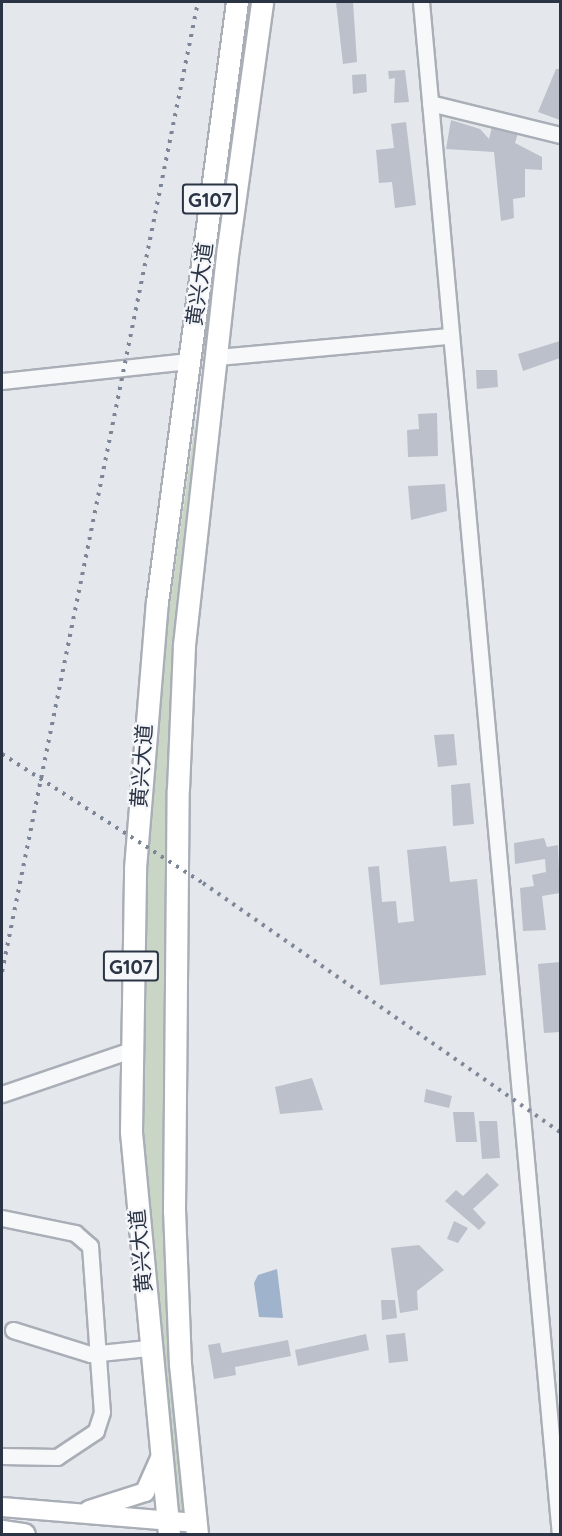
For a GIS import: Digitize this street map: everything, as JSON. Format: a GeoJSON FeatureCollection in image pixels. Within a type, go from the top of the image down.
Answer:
{"type":"FeatureCollection","features":[{"type":"Feature","properties":{"kind":"highway","name":"黄兴大道"},"geometry":{"type":"LineString","coordinates":[[168,1528],[148,1348],[128,1051],[141,753],[188,361],[237,2]]}},
{"type":"Feature","properties":{"kind":"highway","name":"黄兴大道"},"geometry":{"type":"LineString","coordinates":[[197,1529],[180,1365],[174,1211],[178,789],[184,645],[217,357],[262,2]]}},
{"type":"Feature","properties":{"kind":"highway"},"geometry":{"type":"LineString","coordinates":[[2,1532],[24,1534]]}},
{"type":"Feature","properties":{"kind":"main road"},"geometry":{"type":"LineString","coordinates":[[48,1513],[132,1500],[152,1483],[160,1458]]}},
{"type":"Feature","properties":{"kind":"main road"},"geometry":{"type":"LineString","coordinates":[[2,1506],[168,1528],[197,1529]]}},
{"type":"Feature","properties":{"kind":"street"},"geometry":{"type":"LineString","coordinates":[[421,2],[560,1534]]}},
{"type":"Feature","properties":{"kind":"street"},"geometry":{"type":"LineString","coordinates":[[430,103],[561,135]]}},
{"type":"Feature","properties":{"kind":"street"},"geometry":{"type":"LineString","coordinates":[[217,357],[450,336]]}},
{"type":"Feature","properties":{"kind":"street"},"geometry":{"type":"LineString","coordinates":[[2,381],[188,361]]}},
{"type":"Feature","properties":{"kind":"street"},"geometry":{"type":"LineString","coordinates":[[2,1094],[128,1051]]}},
{"type":"Feature","properties":{"kind":"street"},"geometry":{"type":"LineString","coordinates":[[2,1218],[75,1233],[90,1246],[100,1354],[102,1419],[96,1431],[57,1457],[2,1456]]}},
{"type":"Feature","properties":{"kind":"street"},"geometry":{"type":"LineString","coordinates":[[13,1330],[100,1354],[148,1348]]}},
{"type":"Feature","properties":{"kind":"green space"},"geometry":{"type":"Polygon","coordinates":[[[196,417],[173,690],[163,1115],[185,1521],[180,1522],[140,1144],[140,948],[152,733],[196,417]]]}},
{"type":"Feature","properties":{"kind":"water"},"geometry":{"type":"Polygon","coordinates":[[[277,1269],[283,1318],[259,1317],[254,1283],[258,1275],[277,1269]]]}},
{"type":"Feature","properties":{"kind":"building"},"geometry":{"type":"Polygon","coordinates":[[[336,2],[353,2],[357,62],[343,64],[336,2]]]}},
{"type":"Feature","properties":{"kind":"building"},"geometry":{"type":"Polygon","coordinates":[[[556,69],[560,69],[560,120],[538,112],[556,69]]]}},
{"type":"Feature","properties":{"kind":"building"},"geometry":{"type":"Polygon","coordinates":[[[405,70],[409,102],[394,103],[395,78],[389,79],[388,71],[405,70]]]}},
{"type":"Feature","properties":{"kind":"building"},"geometry":{"type":"Polygon","coordinates":[[[366,74],[367,92],[353,94],[352,75],[366,74]]]}},
{"type":"Feature","properties":{"kind":"building"},"geometry":{"type":"Polygon","coordinates":[[[451,120],[480,129],[489,139],[492,127],[518,133],[515,143],[542,157],[542,170],[525,169],[525,197],[513,199],[514,218],[501,221],[494,152],[446,149],[451,120]]]}},
{"type":"Feature","properties":{"kind":"building"},"geometry":{"type":"Polygon","coordinates":[[[406,122],[416,205],[395,208],[392,182],[379,183],[376,150],[394,148],[391,124],[406,122]]]}},
{"type":"Feature","properties":{"kind":"building"},"geometry":{"type":"Polygon","coordinates":[[[560,341],[560,358],[523,371],[518,354],[560,341]]]}},
{"type":"Feature","properties":{"kind":"building"},"geometry":{"type":"Polygon","coordinates":[[[476,370],[497,370],[498,387],[477,389],[476,370]]]}},
{"type":"Feature","properties":{"kind":"building"},"geometry":{"type":"Polygon","coordinates":[[[437,413],[438,456],[408,457],[407,430],[419,429],[418,414],[437,413]]]}},
{"type":"Feature","properties":{"kind":"building"},"geometry":{"type":"Polygon","coordinates":[[[445,484],[447,511],[411,520],[408,486],[445,484]]]}},
{"type":"Feature","properties":{"kind":"building"},"geometry":{"type":"Polygon","coordinates":[[[454,734],[457,765],[438,767],[434,735],[454,734]]]}},
{"type":"Feature","properties":{"kind":"building"},"geometry":{"type":"Polygon","coordinates":[[[470,783],[474,824],[453,826],[451,785],[470,783]]]}},
{"type":"Feature","properties":{"kind":"building"},"geometry":{"type":"Polygon","coordinates":[[[544,838],[547,847],[558,845],[560,893],[542,896],[546,930],[523,931],[520,888],[534,886],[532,875],[546,872],[545,859],[515,864],[514,843],[544,838]]]}},
{"type":"Feature","properties":{"kind":"building"},"geometry":{"type":"Polygon","coordinates":[[[446,846],[450,882],[477,879],[486,975],[380,985],[368,867],[379,866],[382,902],[396,901],[398,923],[414,921],[407,850],[446,846]]]}},
{"type":"Feature","properties":{"kind":"building"},"geometry":{"type":"Polygon","coordinates":[[[560,962],[560,1032],[544,1033],[538,964],[560,962]]]}},
{"type":"Feature","properties":{"kind":"building"},"geometry":{"type":"Polygon","coordinates":[[[312,1078],[323,1110],[280,1114],[275,1087],[312,1078]]]}},
{"type":"Feature","properties":{"kind":"building"},"geometry":{"type":"Polygon","coordinates":[[[426,1089],[452,1096],[449,1108],[424,1102],[426,1089]]]}},
{"type":"Feature","properties":{"kind":"building"},"geometry":{"type":"Polygon","coordinates":[[[453,1112],[474,1112],[477,1142],[456,1142],[453,1112]]]}},
{"type":"Feature","properties":{"kind":"building"},"geometry":{"type":"Polygon","coordinates":[[[479,1121],[497,1121],[500,1158],[482,1159],[479,1121]]]}},
{"type":"Feature","properties":{"kind":"building"},"geometry":{"type":"Polygon","coordinates":[[[487,1173],[499,1185],[473,1209],[486,1223],[479,1230],[445,1201],[456,1190],[463,1196],[487,1173]]]}},
{"type":"Feature","properties":{"kind":"building"},"geometry":{"type":"Polygon","coordinates":[[[454,1221],[468,1228],[458,1243],[447,1239],[454,1221]]]}},
{"type":"Feature","properties":{"kind":"building"},"geometry":{"type":"Polygon","coordinates":[[[419,1245],[444,1270],[417,1291],[418,1310],[400,1313],[391,1248],[419,1245]]]}},
{"type":"Feature","properties":{"kind":"building"},"geometry":{"type":"Polygon","coordinates":[[[381,1300],[395,1300],[397,1318],[382,1320],[381,1300]]]}},
{"type":"Feature","properties":{"kind":"building"},"geometry":{"type":"Polygon","coordinates":[[[405,1333],[408,1361],[389,1363],[386,1335],[405,1333]]]}},
{"type":"Feature","properties":{"kind":"building"},"geometry":{"type":"Polygon","coordinates":[[[366,1334],[369,1350],[298,1366],[295,1350],[366,1334]]]}},
{"type":"Feature","properties":{"kind":"building"},"geometry":{"type":"Polygon","coordinates":[[[288,1340],[291,1356],[235,1367],[236,1375],[214,1379],[208,1345],[220,1343],[222,1353],[288,1340]]]}},
{"type":"Feature","properties":{"kind":"railway"},"geometry":{"type":"LineString","coordinates":[[2,972],[198,2]]}},
{"type":"Feature","properties":{"kind":"railway"},"geometry":{"type":"LineString","coordinates":[[2,754],[203,883],[560,1132]]}}]}
